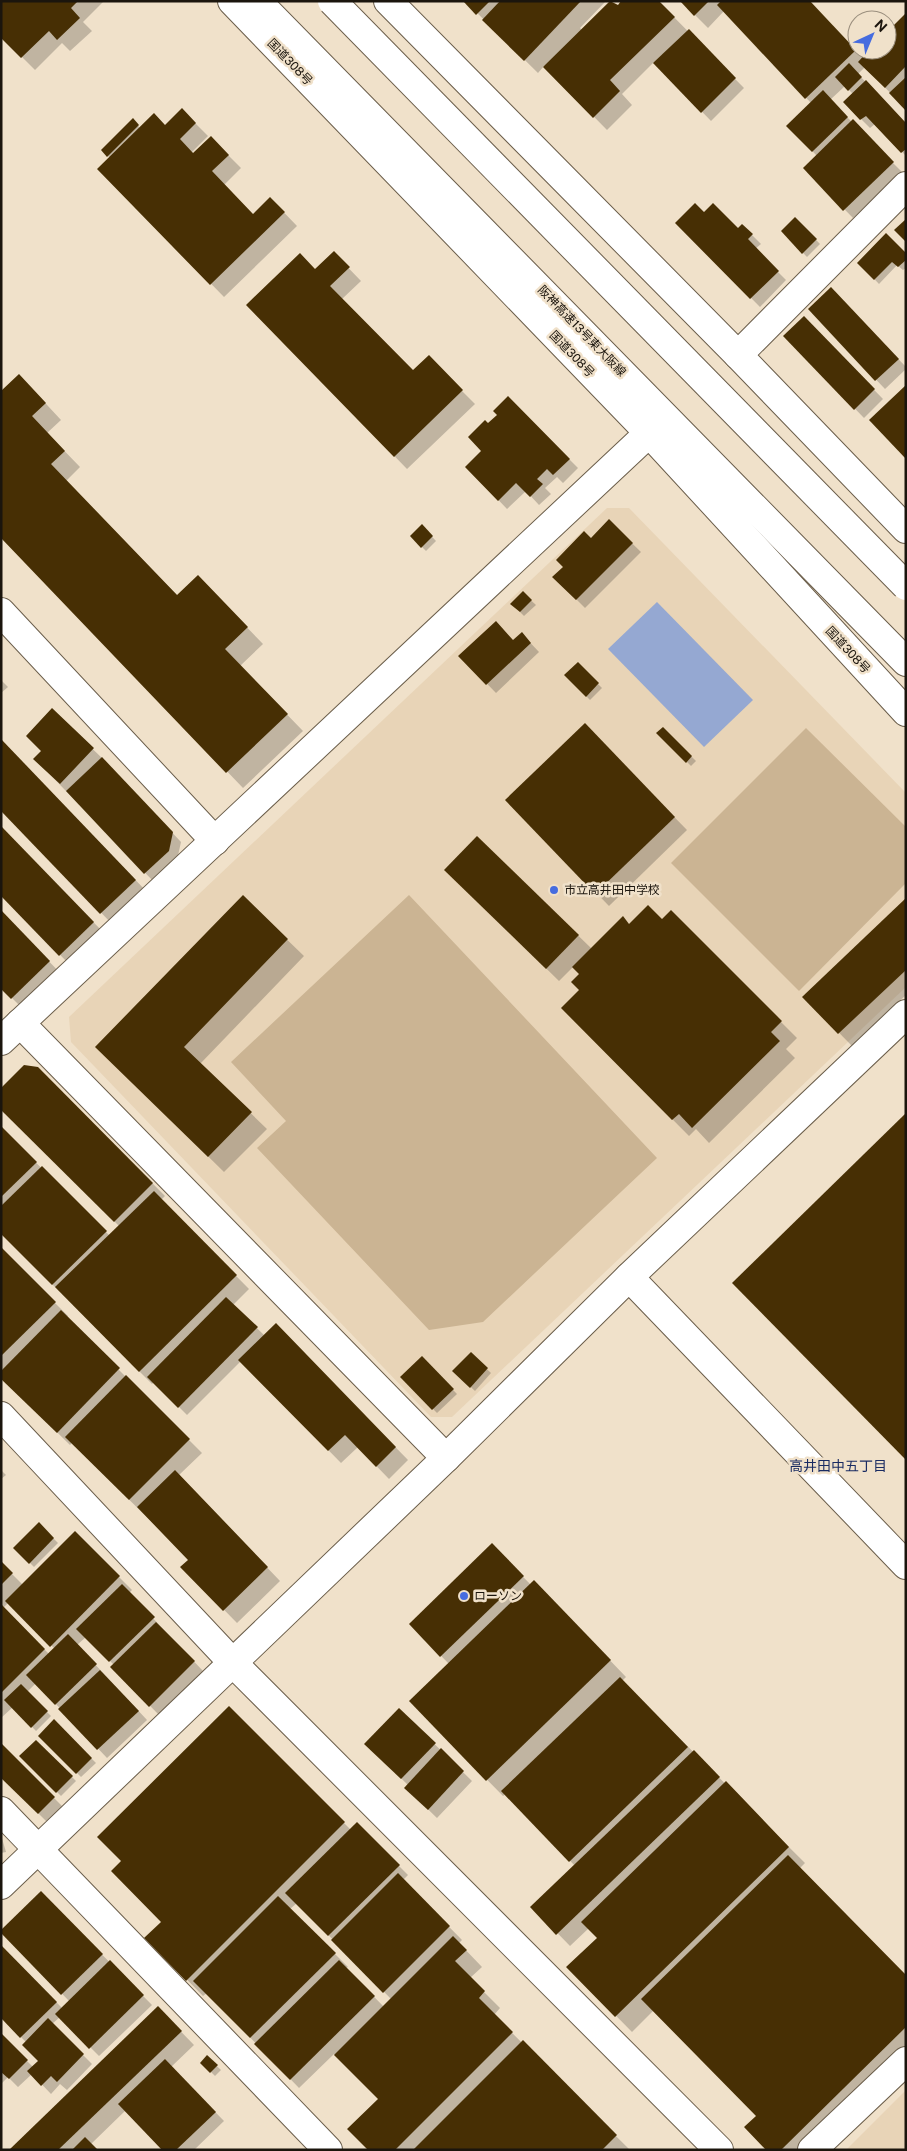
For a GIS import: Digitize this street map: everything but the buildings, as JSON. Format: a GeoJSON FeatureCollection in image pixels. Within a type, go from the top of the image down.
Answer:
{"type":"FeatureCollection","features":[{"type":"Feature","properties":{"kind":"main road","name":"国道308号"},"geometry":{"type":"LineString","coordinates":[[232,1],[649,433],[906,712]]}},
{"type":"Feature","properties":{"kind":"main road","name":"阪神高速13号東大阪線"},"geometry":{"type":"LineString","coordinates":[[257,1],[906,662]]}},
{"type":"Feature","properties":{"kind":"main road"},"geometry":{"type":"LineString","coordinates":[[332,1],[906,586]]}},
{"type":"Feature","properties":{"kind":"main road"},"geometry":{"type":"LineString","coordinates":[[388,1],[738,355],[906,529]]}},
{"type":"Feature","properties":{"kind":"main road"},"geometry":{"type":"LineString","coordinates":[[738,355],[906,186]]}},
{"type":"Feature","properties":{"kind":"main road"},"geometry":{"type":"LineString","coordinates":[[446,1458],[11,1032],[649,433]]}},
{"type":"Feature","properties":{"kind":"main road"},"geometry":{"type":"LineString","coordinates":[[1,612],[215,842]]}},
{"type":"Feature","properties":{"kind":"main road"},"geometry":{"type":"LineString","coordinates":[[1,1885],[446,1458],[629,1277],[906,1014]]}},
{"type":"Feature","properties":{"kind":"main road"},"geometry":{"type":"LineString","coordinates":[[629,1277],[906,1564]]}},
{"type":"Feature","properties":{"kind":"main road"},"geometry":{"type":"LineString","coordinates":[[1,1416],[233,1663],[719,2150]]}},
{"type":"Feature","properties":{"kind":"main road"},"geometry":{"type":"LineString","coordinates":[[1,1811],[322,2148]]}},
{"type":"Feature","properties":{"kind":"main road"},"geometry":{"type":"LineString","coordinates":[[812,2150],[906,2061]]}},
{"type":"Feature","properties":{"kind":"shaded area","name":"市立高井田中学校"},"geometry":{"type":"Polygon","coordinates":[[[607,508],[629,508],[906,793],[906,987],[452,1417],[431,1417],[71,1042],[69,1017],[607,508]]]}},
{"type":"Feature","properties":{"kind":"shaded area"},"geometry":{"type":"Polygon","coordinates":[[[806,728],[906,827],[906,883],[799,991],[671,863],[806,728]]]}},
{"type":"Feature","properties":{"kind":"shaded area"},"geometry":{"type":"Polygon","coordinates":[[[409,895],[657,1158],[483,1322],[429,1330],[257,1148],[286,1121],[231,1062],[409,895]]]}},
{"type":"Feature","properties":{"kind":"shaded area"},"geometry":{"type":"Polygon","coordinates":[[[906,2090],[906,2150],[846,2150],[906,2090]]]}},
{"type":"Feature","properties":{"kind":"water"},"geometry":{"type":"Polygon","coordinates":[[[657,602],[753,700],[704,747],[608,649],[657,602]]]}},
{"type":"Feature","properties":{"kind":"place","name":"市立高井田中学校"},"geometry":{"type":"Point","coordinates":[554,890]}},
{"type":"Feature","properties":{"kind":"place","name":"ローソン"},"geometry":{"type":"Point","coordinates":[464,1596]}},
{"type":"Feature","properties":{"kind":"district","name":"高井田中五丁目"},"geometry":{"type":"Point","coordinates":[838,1466]}}]}
